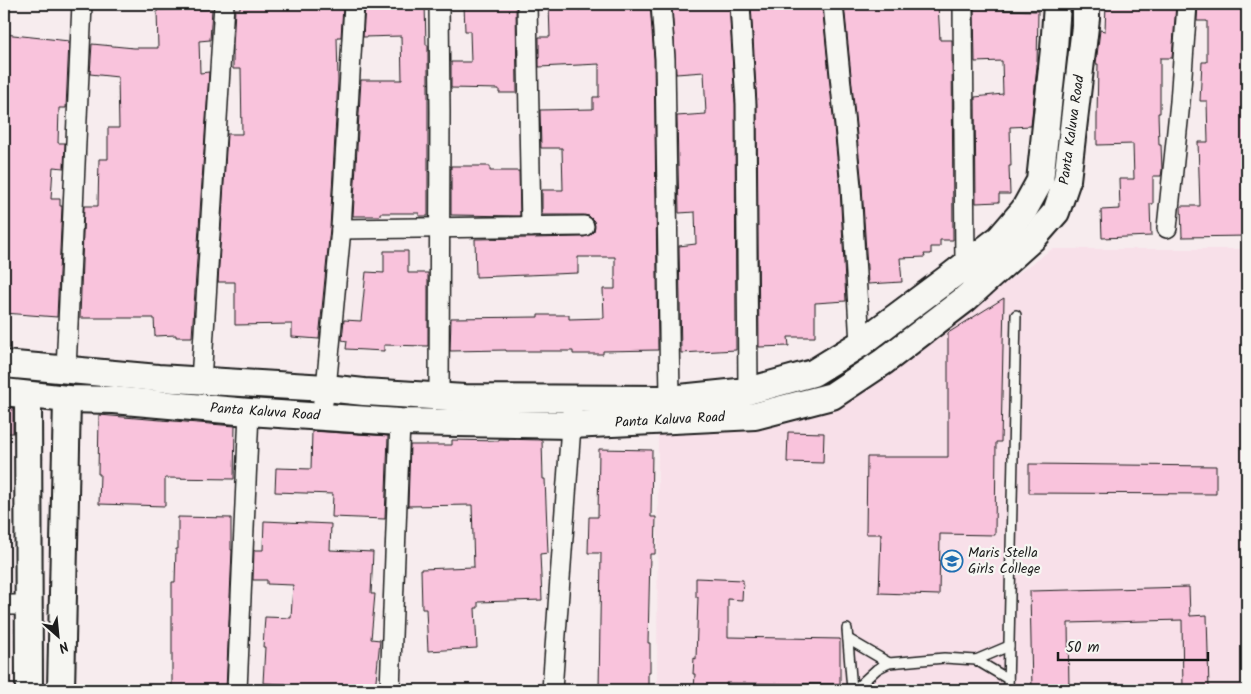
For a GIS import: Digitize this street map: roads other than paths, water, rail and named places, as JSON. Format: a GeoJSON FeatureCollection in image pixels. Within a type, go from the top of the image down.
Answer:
{"type":"FeatureCollection","features":[{"type":"Feature","properties":{"kind":"street"},"geometry":{"type":"LineString","coordinates":[[66,370],[82,4]]}},
{"type":"Feature","properties":{"kind":"street"},"geometry":{"type":"LineString","coordinates":[[201,381],[224,4]]}},
{"type":"Feature","properties":{"kind":"street"},"geometry":{"type":"LineString","coordinates":[[320,416],[326,388],[340,229],[354,4]]}},
{"type":"Feature","properties":{"kind":"street"},"geometry":{"type":"LineString","coordinates":[[439,4],[439,396]]}},
{"type":"Feature","properties":{"kind":"street"},"geometry":{"type":"LineString","coordinates":[[527,4],[531,227]]}},
{"type":"Feature","properties":{"kind":"street"},"geometry":{"type":"LineString","coordinates":[[661,4],[665,59],[670,399]]}},
{"type":"Feature","properties":{"kind":"street"},"geometry":{"type":"LineString","coordinates":[[740,4],[746,104],[748,391]]}},
{"type":"Feature","properties":{"kind":"street"},"geometry":{"type":"LineString","coordinates":[[833,4],[851,187],[860,344]]}},
{"type":"Feature","properties":{"kind":"street"},"geometry":{"type":"LineString","coordinates":[[963,4],[965,265],[968,297]]}},
{"type":"Feature","properties":{"kind":"street","name":"Panta Kaluva Road"},"geometry":{"type":"LineString","coordinates":[[4,364],[201,381],[465,398],[670,399],[748,391],[813,373],[860,344],[1000,238],[1024,210],[1040,181],[1057,4]]}},
{"type":"Feature","properties":{"kind":"street","name":"Panta Kaluva Road"},"geometry":{"type":"LineString","coordinates":[[16,394],[400,422],[571,425],[755,416],[832,396],[883,362],[968,297],[1035,236],[1056,212],[1067,180],[1086,4]]}},
{"type":"Feature","properties":{"kind":"street"},"geometry":{"type":"LineString","coordinates":[[1167,228],[1188,4]]}},
{"type":"Feature","properties":{"kind":"street"},"geometry":{"type":"LineString","coordinates":[[340,229],[584,226]]}},
{"type":"Feature","properties":{"kind":"street"},"geometry":{"type":"LineString","coordinates":[[16,394],[29,604],[29,690]]}},
{"type":"Feature","properties":{"kind":"street"},"geometry":{"type":"LineString","coordinates":[[61,690],[66,399]]}},
{"type":"Feature","properties":{"kind":"street"},"geometry":{"type":"LineString","coordinates":[[552,690],[574,399]]}},
{"type":"Feature","properties":{"kind":"street"},"geometry":{"type":"LineString","coordinates":[[237,690],[249,412]]}},
{"type":"Feature","properties":{"kind":"street"},"geometry":{"type":"LineString","coordinates":[[390,690],[400,422]]}},
{"type":"Feature","properties":{"kind":"street"},"geometry":{"type":"LineString","coordinates":[[4,605],[29,604]]}},
{"type":"Feature","properties":{"kind":"lane"},"geometry":{"type":"LineString","coordinates":[[1008,690],[1016,315]]}},
{"type":"Feature","properties":{"kind":"lane"},"geometry":{"type":"LineString","coordinates":[[853,690],[847,634],[889,663]]}},
{"type":"Feature","properties":{"kind":"lane"},"geometry":{"type":"LineString","coordinates":[[853,690],[877,669],[889,663],[944,658],[976,660],[1009,646]]}},
{"type":"Feature","properties":{"kind":"lane"},"geometry":{"type":"LineString","coordinates":[[976,660],[1008,679]]}},
{"type":"Feature","properties":{"kind":"place","name":"Maris Stella Girls College"},"geometry":{"type":"Point","coordinates":[952,561]}}]}
